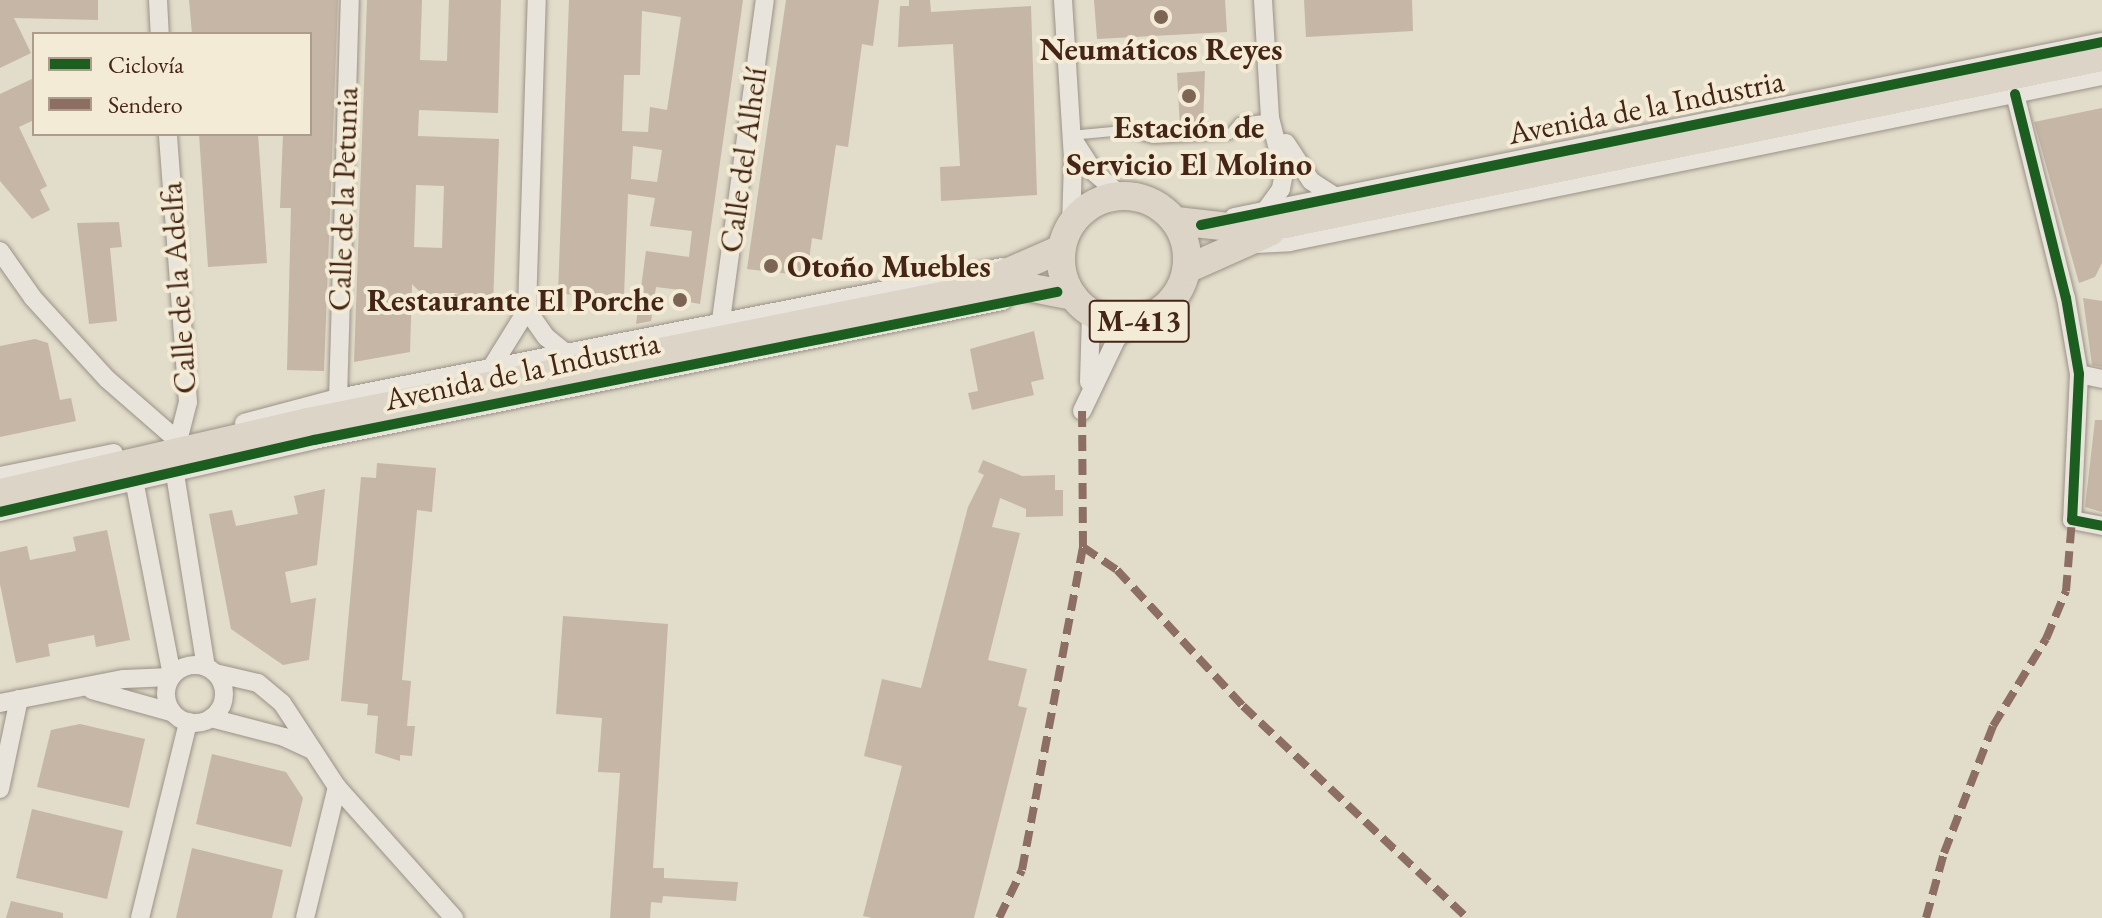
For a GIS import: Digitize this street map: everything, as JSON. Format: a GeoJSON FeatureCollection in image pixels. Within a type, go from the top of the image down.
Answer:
{"type":"FeatureCollection","features":[{"type":"Feature","properties":{"kind":"main road","name":"Avenida de la Industria"},"geometry":{"type":"LineString","coordinates":[[1188,223],[1275,217],[2102,57]]}},
{"type":"Feature","properties":{"kind":"main road"},"geometry":{"type":"LineString","coordinates":[[1123,197],[1157,205],[1188,223]]}},
{"type":"Feature","properties":{"kind":"main road","name":"M-413"},"geometry":{"type":"LineString","coordinates":[[1123,197],[1087,208],[1066,237],[1062,274],[1074,300],[1115,321],[1139,321],[1162,310],[1179,292],[1187,269],[1188,223]]}},
{"type":"Feature","properties":{"kind":"main road","name":"Avenida de la Industria"},"geometry":{"type":"LineString","coordinates":[[1187,269],[1244,245],[1275,217]]}},
{"type":"Feature","properties":{"kind":"main road","name":"Avenida de la Industria"},"geometry":{"type":"LineString","coordinates":[[961,292],[1029,263],[1066,237]]}},
{"type":"Feature","properties":{"kind":"main road","name":"Avenida de la Industria"},"geometry":{"type":"LineString","coordinates":[[0,493],[308,422],[961,292],[1022,286],[1074,300]]}},
{"type":"Feature","properties":{"kind":"street"},"geometry":{"type":"LineString","coordinates":[[158,0],[160,32]]}},
{"type":"Feature","properties":{"kind":"street","name":"Calle de la Petunia"},"geometry":{"type":"LineString","coordinates":[[338,398],[350,0]]}},
{"type":"Feature","properties":{"kind":"street"},"geometry":{"type":"LineString","coordinates":[[491,368],[527,310],[537,0]]}},
{"type":"Feature","properties":{"kind":"street","name":"Calle del Alhelí"},"geometry":{"type":"LineString","coordinates":[[721,320],[765,0]]}},
{"type":"Feature","properties":{"kind":"street"},"geometry":{"type":"LineString","coordinates":[[1063,0],[1070,135],[1066,237]]}},
{"type":"Feature","properties":{"kind":"street"},"geometry":{"type":"LineString","coordinates":[[1263,0],[1270,118],[1284,173],[1275,217]]}},
{"type":"Feature","properties":{"kind":"street","name":"Avenida de la Industria"},"geometry":{"type":"LineString","coordinates":[[1275,217],[1336,197],[2102,42]]}},
{"type":"Feature","properties":{"kind":"street","name":"Avenida de la Industria"},"geometry":{"type":"LineString","coordinates":[[1244,245],[1290,242],[2102,76]]}},
{"type":"Feature","properties":{"kind":"street"},"geometry":{"type":"LineString","coordinates":[[2015,94],[2066,298],[2079,374],[2072,520],[2102,526]]}},
{"type":"Feature","properties":{"kind":"street"},"geometry":{"type":"LineString","coordinates":[[1270,118],[1311,181],[1336,197]]}},
{"type":"Feature","properties":{"kind":"street"},"geometry":{"type":"LineString","coordinates":[[1070,135],[1095,173],[1123,197]]}},
{"type":"Feature","properties":{"kind":"street","name":"Calle de la Adelfa"},"geometry":{"type":"LineString","coordinates":[[168,136],[188,402],[178,441]]}},
{"type":"Feature","properties":{"kind":"street"},"geometry":{"type":"LineString","coordinates":[[0,251],[33,298],[107,379],[178,441]]}},
{"type":"Feature","properties":{"kind":"street","name":"Avenida de la Industria"},"geometry":{"type":"LineString","coordinates":[[0,476],[178,441],[338,398],[721,320],[1029,263]]}},
{"type":"Feature","properties":{"kind":"street"},"geometry":{"type":"LineString","coordinates":[[1074,300],[1093,364],[1082,411],[1117,338],[1139,321]]}},
{"type":"Feature","properties":{"kind":"street","name":"Avenida de la Industria"},"geometry":{"type":"LineString","coordinates":[[0,512],[135,485],[326,438],[1074,300]]}},
{"type":"Feature","properties":{"kind":"street"},"geometry":{"type":"LineString","coordinates":[[527,310],[546,337],[566,353]]}},
{"type":"Feature","properties":{"kind":"street"},"geometry":{"type":"LineString","coordinates":[[2079,374],[2102,379]]}},
{"type":"Feature","properties":{"kind":"street"},"geometry":{"type":"LineString","coordinates":[[175,474],[211,670],[224,693],[211,718]]}},
{"type":"Feature","properties":{"kind":"street"},"geometry":{"type":"LineString","coordinates":[[135,485],[172,676],[166,700],[171,712]]}},
{"type":"Feature","properties":{"kind":"street"},"geometry":{"type":"LineString","coordinates":[[0,703],[81,687],[172,676],[183,667],[211,670],[258,683],[282,703],[337,787],[454,918]]}},
{"type":"Feature","properties":{"kind":"street"},"geometry":{"type":"LineString","coordinates":[[81,687],[171,712],[188,722],[211,718],[284,737],[312,750]]}},
{"type":"Feature","properties":{"kind":"street"},"geometry":{"type":"LineString","coordinates":[[0,789],[19,699]]}},
{"type":"Feature","properties":{"kind":"street"},"geometry":{"type":"LineString","coordinates":[[140,918],[188,722]]}},
{"type":"Feature","properties":{"kind":"street"},"geometry":{"type":"LineString","coordinates":[[305,918],[337,787]]}},
{"type":"Feature","properties":{"kind":"lane"},"geometry":{"type":"LineString","coordinates":[[1070,135],[1123,130],[1152,138],[1229,134],[1239,122],[1270,118]]}},
{"type":"Feature","properties":{"kind":"building"},"geometry":{"type":"Polygon","coordinates":[[[0,0],[98,0],[98,20],[14,18],[31,53],[0,68],[0,0]]]}},
{"type":"Feature","properties":{"kind":"building"},"geometry":{"type":"Polygon","coordinates":[[[189,0],[338,0],[324,371],[287,370],[291,208],[280,208],[283,136],[312,136],[312,32],[192,32],[189,0]]]}},
{"type":"Feature","properties":{"kind":"building"},"geometry":{"type":"Polygon","coordinates":[[[367,0],[422,0],[420,60],[447,61],[449,0],[501,0],[498,113],[419,110],[418,136],[499,139],[493,304],[475,304],[471,298],[429,301],[412,284],[410,352],[354,362],[367,0]],[[416,185],[414,247],[442,248],[444,186],[416,185]]]}},
{"type":"Feature","properties":{"kind":"building"},"geometry":{"type":"Polygon","coordinates":[[[569,0],[743,0],[700,304],[678,300],[680,290],[656,287],[651,321],[636,324],[646,251],[689,257],[692,231],[650,226],[655,198],[628,194],[624,296],[558,294],[569,0]],[[642,11],[640,75],[624,75],[622,131],[648,132],[650,107],[667,110],[681,17],[642,11]],[[633,146],[631,179],[657,182],[662,150],[633,146]]]}},
{"type":"Feature","properties":{"kind":"building"},"geometry":{"type":"Polygon","coordinates":[[[786,0],[879,0],[873,46],[862,44],[848,147],[836,145],[822,240],[812,238],[807,276],[747,269],[786,0]]]}},
{"type":"Feature","properties":{"kind":"building"},"geometry":{"type":"Polygon","coordinates":[[[909,0],[930,0],[931,12],[1031,6],[1037,195],[941,201],[940,167],[960,166],[953,44],[898,47],[900,6],[909,6],[909,0]]]}},
{"type":"Feature","properties":{"kind":"building","name":"Neumáticos Reyes"},"geometry":{"type":"Polygon","coordinates":[[[1094,0],[1225,0],[1227,32],[1097,39],[1094,0]]]}},
{"type":"Feature","properties":{"kind":"building"},"geometry":{"type":"Polygon","coordinates":[[[1304,0],[1412,0],[1413,31],[1306,37],[1304,0]]]}},
{"type":"Feature","properties":{"kind":"building"},"geometry":{"type":"Polygon","coordinates":[[[1205,71],[1203,126],[1180,127],[1177,73],[1205,71]]]}},
{"type":"Feature","properties":{"kind":"building"},"geometry":{"type":"Polygon","coordinates":[[[32,79],[32,121],[19,127],[47,186],[40,190],[50,210],[32,219],[0,181],[0,94],[32,79]]]}},
{"type":"Feature","properties":{"kind":"building"},"geometry":{"type":"Polygon","coordinates":[[[2102,108],[2102,263],[2095,277],[2079,283],[2034,122],[2102,108]]]}},
{"type":"Feature","properties":{"kind":"building"},"geometry":{"type":"Polygon","coordinates":[[[199,136],[258,136],[267,263],[208,267],[199,136]]]}},
{"type":"Feature","properties":{"kind":"building"},"geometry":{"type":"Polygon","coordinates":[[[119,222],[122,247],[110,248],[117,321],[89,324],[77,223],[119,222]]]}},
{"type":"Feature","properties":{"kind":"building"},"geometry":{"type":"Polygon","coordinates":[[[2083,298],[2102,301],[2102,367],[2092,365],[2083,298]]]}},
{"type":"Feature","properties":{"kind":"building"},"geometry":{"type":"Polygon","coordinates":[[[1034,331],[1044,379],[1031,382],[1034,395],[972,410],[968,393],[978,391],[970,349],[1034,331]]]}},
{"type":"Feature","properties":{"kind":"building"},"geometry":{"type":"Polygon","coordinates":[[[35,339],[48,343],[60,400],[71,398],[76,421],[0,437],[0,346],[35,339]]]}},
{"type":"Feature","properties":{"kind":"building"},"geometry":{"type":"Polygon","coordinates":[[[2095,420],[2102,420],[2102,512],[2085,507],[2095,420]]]}},
{"type":"Feature","properties":{"kind":"building"},"geometry":{"type":"Polygon","coordinates":[[[983,460],[1022,476],[1055,475],[1055,490],[1063,490],[1063,516],[1026,517],[1026,509],[1000,498],[992,527],[1020,533],[988,660],[1027,669],[1018,706],[1027,708],[974,918],[863,916],[902,766],[864,756],[882,679],[921,688],[968,507],[984,475],[978,472],[983,460]]]}},
{"type":"Feature","properties":{"kind":"building"},"geometry":{"type":"Polygon","coordinates":[[[377,463],[436,468],[432,512],[417,510],[402,680],[411,681],[407,726],[415,726],[412,756],[400,755],[400,761],[375,753],[378,716],[367,715],[368,704],[341,701],[361,477],[376,478],[377,463]]]}},
{"type":"Feature","properties":{"kind":"building"},"geometry":{"type":"Polygon","coordinates":[[[325,489],[317,565],[285,572],[291,603],[316,598],[309,660],[283,665],[231,629],[209,514],[232,510],[236,526],[298,514],[294,496],[325,489]]]}},
{"type":"Feature","properties":{"kind":"building"},"geometry":{"type":"Polygon","coordinates":[[[107,530],[130,640],[96,647],[94,635],[48,644],[50,656],[16,663],[0,584],[0,552],[27,546],[30,560],[76,551],[73,537],[107,530]]]}},
{"type":"Feature","properties":{"kind":"building"},"geometry":{"type":"Polygon","coordinates":[[[563,616],[668,624],[653,868],[664,868],[664,878],[738,882],[736,901],[663,896],[662,903],[651,902],[650,918],[610,918],[620,773],[598,772],[602,718],[556,714],[563,616]]]}},
{"type":"Feature","properties":{"kind":"building"},"geometry":{"type":"Polygon","coordinates":[[[80,724],[145,739],[129,808],[37,787],[51,730],[80,724]]]}},
{"type":"Feature","properties":{"kind":"building"},"geometry":{"type":"Polygon","coordinates":[[[212,754],[286,772],[303,798],[291,847],[196,824],[212,754]]]}},
{"type":"Feature","properties":{"kind":"building"},"geometry":{"type":"Polygon","coordinates":[[[32,809],[123,831],[107,899],[16,878],[32,809]]]}},
{"type":"Feature","properties":{"kind":"building"},"geometry":{"type":"Polygon","coordinates":[[[192,848],[283,870],[272,918],[176,918],[192,848]]]}},
{"type":"Feature","properties":{"kind":"building"},"geometry":{"type":"Polygon","coordinates":[[[11,901],[63,913],[63,918],[6,918],[11,901]]]}},
{"type":"Feature","properties":{"kind":"marked path"},"geometry":{"type":"LineString","coordinates":[[999,918],[1022,870],[1083,547],[1082,411]]}},
{"type":"Feature","properties":{"kind":"marked path"},"geometry":{"type":"LineString","coordinates":[[1926,918],[1944,853],[1993,726],[2046,639],[2066,591],[2072,520]]}},
{"type":"Feature","properties":{"kind":"marked path"},"geometry":{"type":"LineString","coordinates":[[1083,547],[1117,570],[1243,706],[1467,918]]}},
{"type":"Feature","properties":{"kind":"cycle path"},"geometry":{"type":"LineString","coordinates":[[1201,225],[2102,42]]}},
{"type":"Feature","properties":{"kind":"cycle path"},"geometry":{"type":"LineString","coordinates":[[2015,94],[2066,298],[2079,374],[2072,520],[2102,526]]}},
{"type":"Feature","properties":{"kind":"cycle path"},"geometry":{"type":"LineString","coordinates":[[0,512],[314,440],[1057,292]]}},
{"type":"Feature","properties":{"kind":"place","name":"Neumáticos Reyes"},"geometry":{"type":"Point","coordinates":[1161,17]}},
{"type":"Feature","properties":{"kind":"place","name":"Estación de Servicio El Molino"},"geometry":{"type":"Point","coordinates":[1189,96]}},
{"type":"Feature","properties":{"kind":"place","name":"Otoño Muebles"},"geometry":{"type":"Point","coordinates":[771,266]}},
{"type":"Feature","properties":{"kind":"place","name":"Restaurante El Porche"},"geometry":{"type":"Point","coordinates":[680,300]}}]}
